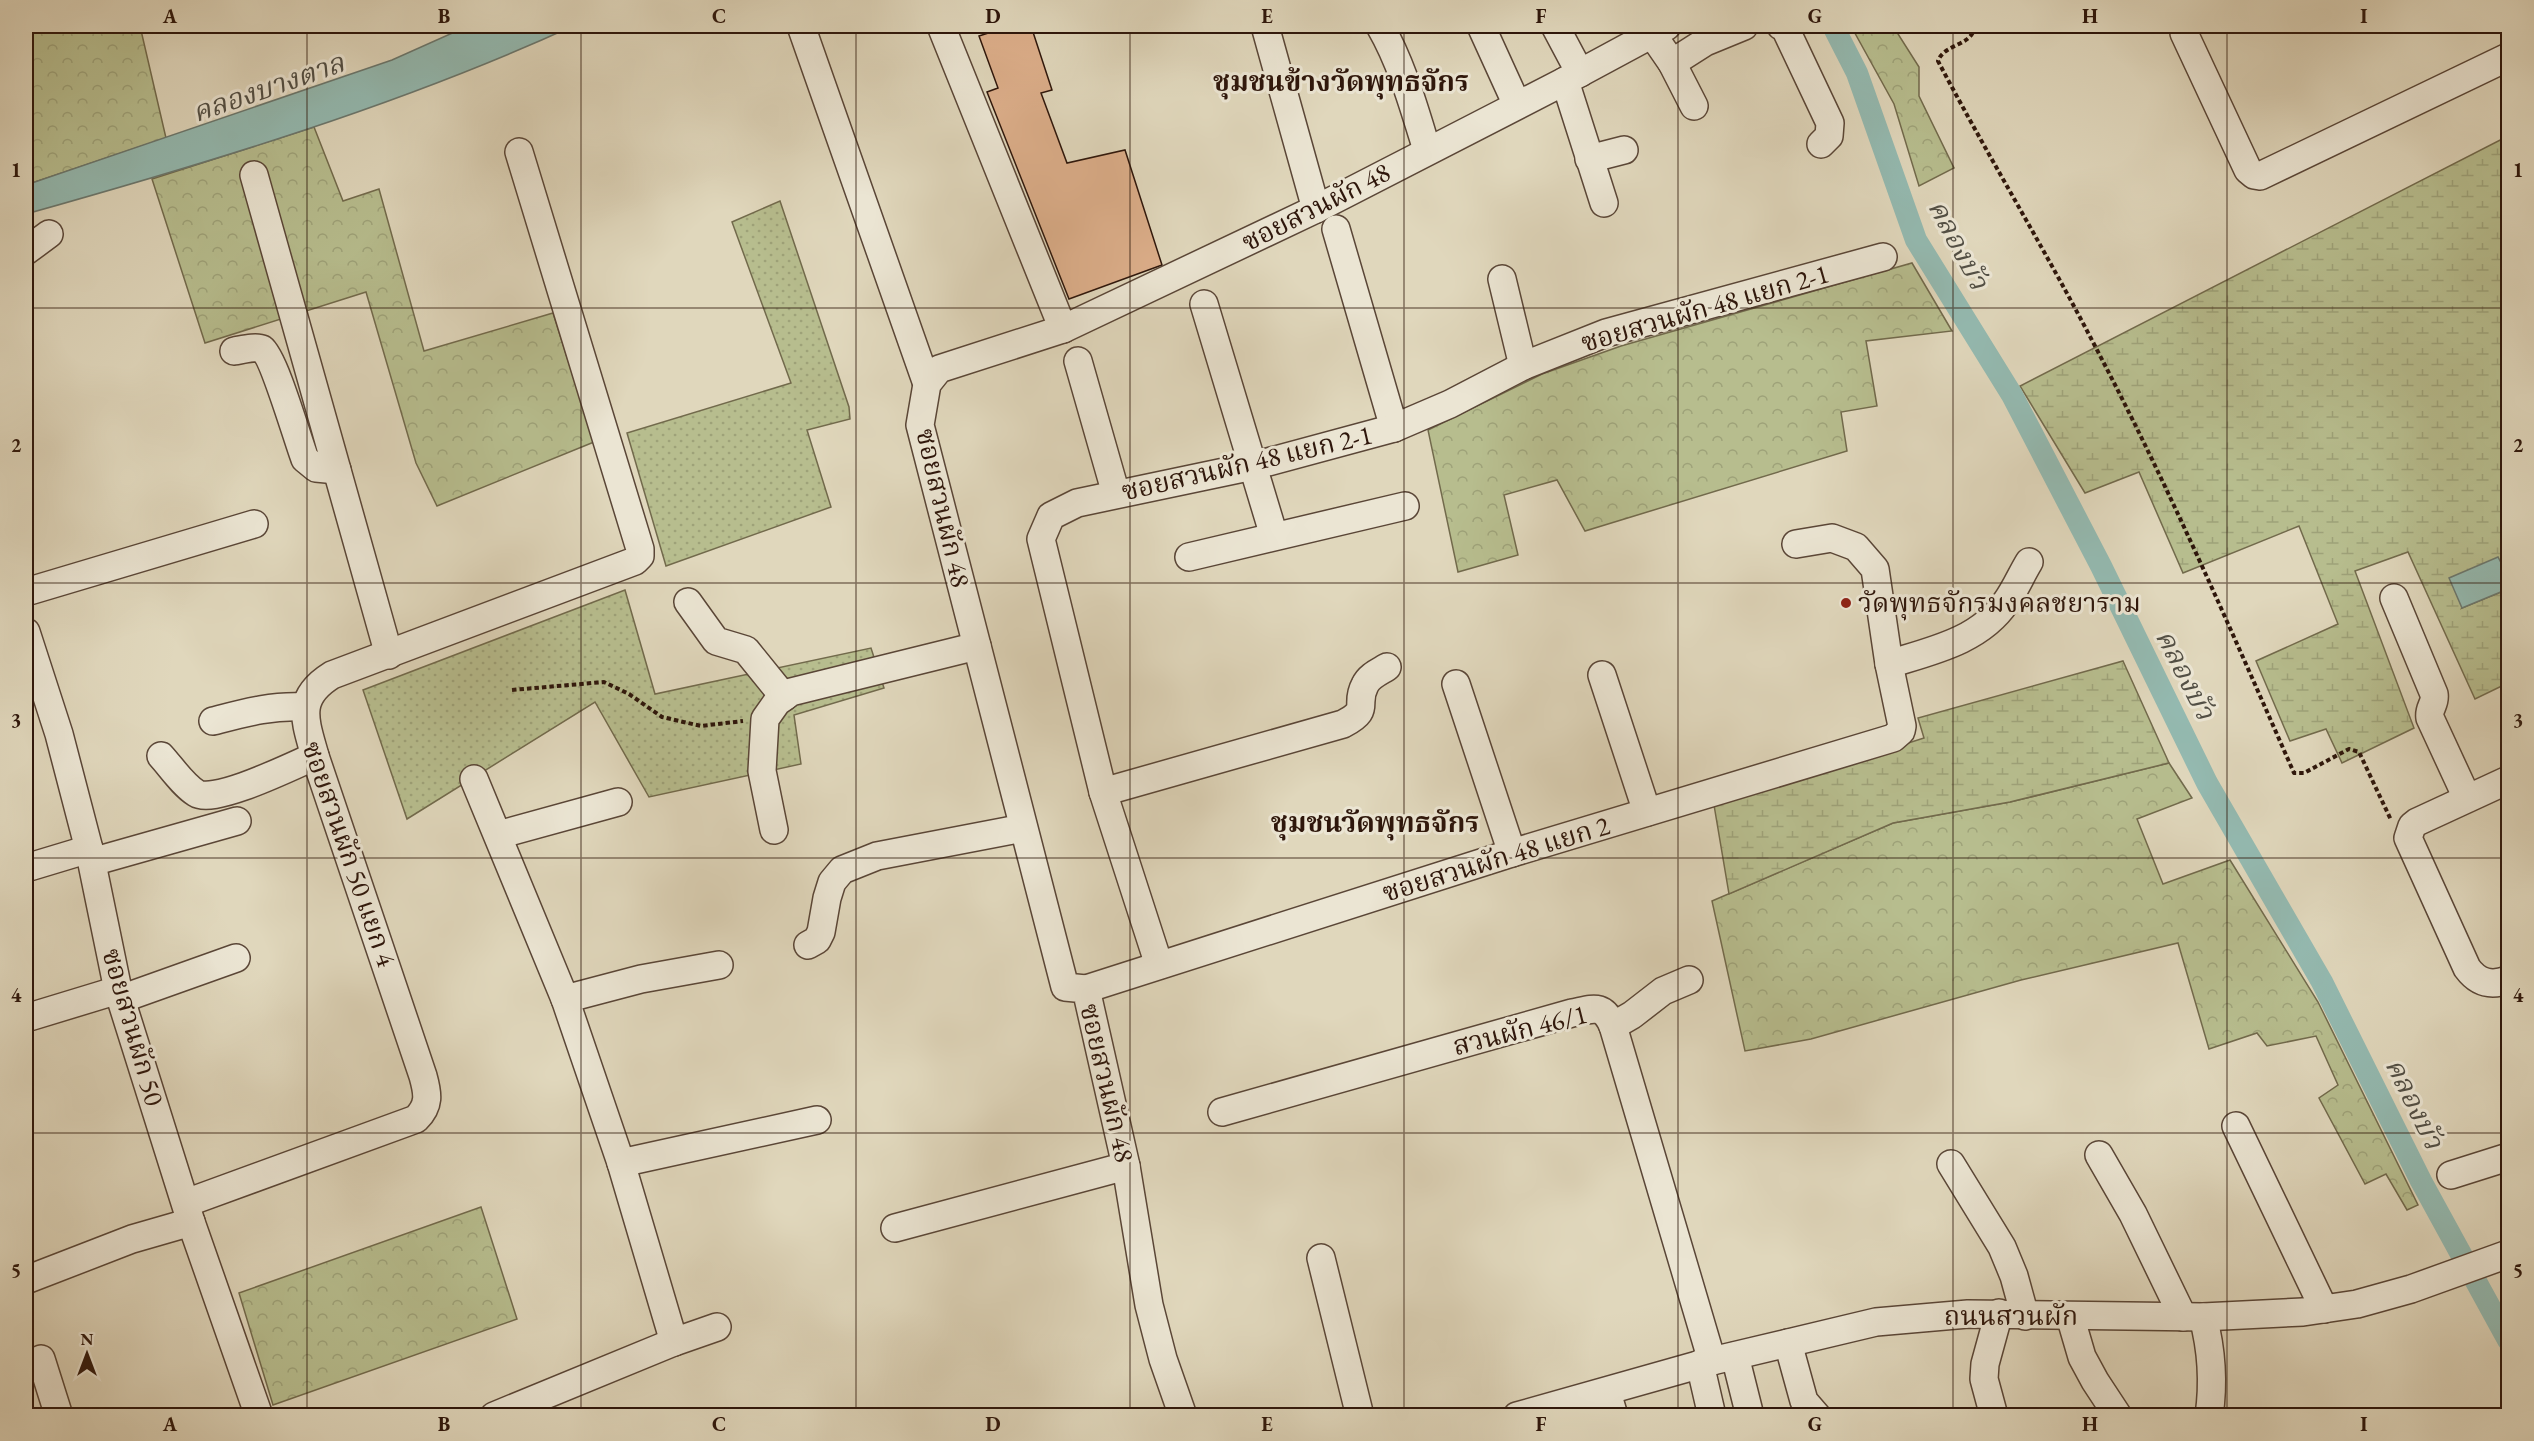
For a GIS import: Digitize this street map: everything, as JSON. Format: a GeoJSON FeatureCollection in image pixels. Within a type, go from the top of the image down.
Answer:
{"type":"FeatureCollection","features":[{"type":"Feature","properties":{"kind":"street"},"geometry":{"type":"LineString","coordinates":[[801,26],[927,384]]}},
{"type":"Feature","properties":{"kind":"street"},"geometry":{"type":"LineString","coordinates":[[941,26],[1063,329]]}},
{"type":"Feature","properties":{"kind":"street"},"geometry":{"type":"LineString","coordinates":[[1265,26],[1316,209]]}},
{"type":"Feature","properties":{"kind":"street"},"geometry":{"type":"LineString","coordinates":[[1380,26],[1391,44],[1405,79],[1427,150]]}},
{"type":"Feature","properties":{"kind":"street"},"geometry":{"type":"LineString","coordinates":[[1481,26],[1517,105]]}},
{"type":"Feature","properties":{"kind":"street"},"geometry":{"type":"LineString","coordinates":[[1555,26],[1573,77],[1589,159],[1604,203]]}},
{"type":"Feature","properties":{"kind":"street"},"geometry":{"type":"LineString","coordinates":[[1672,63],[1705,42],[1744,26]]}},
{"type":"Feature","properties":{"kind":"street"},"geometry":{"type":"LineString","coordinates":[[1781,26],[1785,28],[1830,123],[1829,136],[1821,144]]}},
{"type":"Feature","properties":{"kind":"street"},"geometry":{"type":"LineString","coordinates":[[2184,26],[2184,33],[2248,170],[2260,176],[2508,57]]}},
{"type":"Feature","properties":{"kind":"street"},"geometry":{"type":"LineString","coordinates":[[1660,30],[1672,63],[1694,106]]}},
{"type":"Feature","properties":{"kind":"street","name":"ซอยสวนผัก 48"},"geometry":{"type":"LineString","coordinates":[[1183,1416],[1163,1359],[1149,1305],[1126,1166],[1086,989],[1065,987],[920,425],[927,384],[939,369],[1063,329],[1316,209],[1660,30]]}},
{"type":"Feature","properties":{"kind":"street"},"geometry":{"type":"LineString","coordinates":[[1589,159],[1624,150]]}},
{"type":"Feature","properties":{"kind":"street","name":"ซอยสวนผัก 50 แยก 4"},"geometry":{"type":"LineString","coordinates":[[188,1212],[417,1119],[428,1104],[428,1092],[423,1076],[315,756],[306,725],[305,707],[309,695],[318,683],[332,675],[635,561],[640,556],[640,549],[519,152]]}},
{"type":"Feature","properties":{"kind":"street"},"geometry":{"type":"LineString","coordinates":[[254,175],[389,655]]}},
{"type":"Feature","properties":{"kind":"street"},"geometry":{"type":"LineString","coordinates":[[1336,229],[1395,428]]}},
{"type":"Feature","properties":{"kind":"street"},"geometry":{"type":"LineString","coordinates":[[26,250],[49,234]]}},
{"type":"Feature","properties":{"kind":"street","name":"ซอยสวนผัก 48 แยก 2-1"},"geometry":{"type":"LineString","coordinates":[[1159,965],[1103,792],[1041,539],[1051,516],[1077,503],[1253,466],[1395,428],[1450,404],[1522,366],[1606,333],[1883,257]]}},
{"type":"Feature","properties":{"kind":"street"},"geometry":{"type":"LineString","coordinates":[[1502,279],[1522,366]]}},
{"type":"Feature","properties":{"kind":"street"},"geometry":{"type":"LineString","coordinates":[[1204,304],[1274,536]]}},
{"type":"Feature","properties":{"kind":"street"},"geometry":{"type":"LineString","coordinates":[[234,351],[259,348],[263,350],[272,365],[305,459],[316,468],[337,470]]}},
{"type":"Feature","properties":{"kind":"street"},"geometry":{"type":"LineString","coordinates":[[1078,361],[1116,494]]}},
{"type":"Feature","properties":{"kind":"street"},"geometry":{"type":"LineString","coordinates":[[1189,557],[1405,506]]}},
{"type":"Feature","properties":{"kind":"street"},"geometry":{"type":"LineString","coordinates":[[26,592],[254,524]]}},
{"type":"Feature","properties":{"kind":"street"},"geometry":{"type":"LineString","coordinates":[[1796,544],[1832,538],[1856,547],[1875,569],[1889,664],[1955,642],[1982,627],[2006,603],[2029,562]]}},
{"type":"Feature","properties":{"kind":"street"},"geometry":{"type":"LineString","coordinates":[[2394,598],[2434,694],[2434,704],[2429,712],[2430,718],[2467,798]]}},
{"type":"Feature","properties":{"kind":"street"},"geometry":{"type":"LineString","coordinates":[[688,602],[716,641],[746,650],[784,697]]}},
{"type":"Feature","properties":{"kind":"street","name":"ซอยสวนผัก 50"},"geometry":{"type":"LineString","coordinates":[[26,632],[58,734],[91,856],[120,994],[188,1212],[259,1416]]}},
{"type":"Feature","properties":{"kind":"street"},"geometry":{"type":"LineString","coordinates":[[774,830],[762,771],[765,719],[784,697],[791,692],[977,646]]}},
{"type":"Feature","properties":{"kind":"street","name":"ซอยสวนผัก 48 แยก 2"},"geometry":{"type":"LineString","coordinates":[[1086,989],[1647,812],[1885,741],[1898,735],[1902,726],[1889,664]]}},
{"type":"Feature","properties":{"kind":"street"},"geometry":{"type":"LineString","coordinates":[[1103,792],[1343,724],[1356,717],[1361,711],[1362,691],[1369,678],[1387,668]]}},
{"type":"Feature","properties":{"kind":"street"},"geometry":{"type":"LineString","coordinates":[[1602,675],[1647,812]]}},
{"type":"Feature","properties":{"kind":"street"},"geometry":{"type":"LineString","coordinates":[[1456,684],[1512,854]]}},
{"type":"Feature","properties":{"kind":"street"},"geometry":{"type":"LineString","coordinates":[[213,721],[259,709],[286,706],[305,707]]}},
{"type":"Feature","properties":{"kind":"street"},"geometry":{"type":"LineString","coordinates":[[161,756],[196,793],[205,796],[230,792],[315,756]]}},
{"type":"Feature","properties":{"kind":"street"},"geometry":{"type":"LineString","coordinates":[[474,778],[565,999],[621,1163],[674,1342]]}},
{"type":"Feature","properties":{"kind":"street"},"geometry":{"type":"LineString","coordinates":[[2508,780],[2417,822],[2409,832],[2409,843],[2472,975],[2486,983],[2508,980]]}},
{"type":"Feature","properties":{"kind":"street"},"geometry":{"type":"LineString","coordinates":[[498,835],[618,802]]}},
{"type":"Feature","properties":{"kind":"street"},"geometry":{"type":"LineString","coordinates":[[26,868],[91,856],[237,821]]}},
{"type":"Feature","properties":{"kind":"street"},"geometry":{"type":"LineString","coordinates":[[808,945],[817,940],[821,932],[832,882],[842,870],[877,856],[1023,828]]}},
{"type":"Feature","properties":{"kind":"street"},"geometry":{"type":"LineString","coordinates":[[26,1018],[120,994],[236,958]]}},
{"type":"Feature","properties":{"kind":"street"},"geometry":{"type":"LineString","coordinates":[[565,999],[641,979],[718,965]]}},
{"type":"Feature","properties":{"kind":"street"},"geometry":{"type":"LineString","coordinates":[[1613,1026],[1663,991],[1689,981]]}},
{"type":"Feature","properties":{"kind":"street","name":"สวนผัก 46/1"},"geometry":{"type":"LineString","coordinates":[[1222,1112],[1572,1013],[1593,1009],[1602,1010],[1608,1015],[1613,1026],[1716,1361]]}},
{"type":"Feature","properties":{"kind":"street"},"geometry":{"type":"LineString","coordinates":[[621,1163],[817,1120]]}},
{"type":"Feature","properties":{"kind":"street"},"geometry":{"type":"LineString","coordinates":[[2236,1126],[2324,1310]]}},
{"type":"Feature","properties":{"kind":"street"},"geometry":{"type":"LineString","coordinates":[[2099,1155],[2193,1317],[2213,1367],[2209,1416]]}},
{"type":"Feature","properties":{"kind":"street"},"geometry":{"type":"LineString","coordinates":[[2451,1175],[2508,1157]]}},
{"type":"Feature","properties":{"kind":"street"},"geometry":{"type":"LineString","coordinates":[[1951,1164],[2002,1247],[2014,1276],[2012,1315],[1985,1364],[1984,1379],[1994,1416]]}},
{"type":"Feature","properties":{"kind":"street"},"geometry":{"type":"LineString","coordinates":[[895,1228],[1126,1166]]}},
{"type":"Feature","properties":{"kind":"street"},"geometry":{"type":"LineString","coordinates":[[26,1280],[132,1239],[188,1212]]}},
{"type":"Feature","properties":{"kind":"street","name":"ถนนสวนผัก"},"geometry":{"type":"LineString","coordinates":[[1517,1416],[1610,1404],[1716,1361],[1876,1323],[1938,1315],[2193,1317],[2324,1310],[2357,1304],[2411,1289],[2508,1254]]}},
{"type":"Feature","properties":{"kind":"street"},"geometry":{"type":"LineString","coordinates":[[1321,1258],[1360,1416]]}},
{"type":"Feature","properties":{"kind":"street"},"geometry":{"type":"LineString","coordinates":[[2070,1316],[2082,1356],[2118,1416]]}},
{"type":"Feature","properties":{"kind":"street"},"geometry":{"type":"LineString","coordinates":[[494,1416],[674,1342],[717,1327]]}},
{"type":"Feature","properties":{"kind":"street"},"geometry":{"type":"LineString","coordinates":[[1788,1343],[1804,1401],[1817,1416]]}},
{"type":"Feature","properties":{"kind":"street"},"geometry":{"type":"LineString","coordinates":[[40,1359],[59,1416]]}},
{"type":"Feature","properties":{"kind":"street"},"geometry":{"type":"LineString","coordinates":[[1712,1416],[1716,1361]]}},
{"type":"Feature","properties":{"kind":"street"},"geometry":{"type":"LineString","coordinates":[[1716,1361],[1750,1416]]}},
{"type":"Feature","properties":{"kind":"path"},"geometry":{"type":"LineString","coordinates":[[1972,26],[1974,29],[1971,36],[1942,52],[1938,61],[1989,158],[2096,348],[2199,560],[2294,773],[2304,774],[2349,749],[2354,750],[2359,753],[2389,818],[2409,832]]}},
{"type":"Feature","properties":{"kind":"path"},"geometry":{"type":"LineString","coordinates":[[512,690],[604,682],[629,694],[662,717],[701,726],[765,719]]}},
{"type":"Feature","properties":{"kind":"green space"},"geometry":{"type":"Polygon","coordinates":[[[26,26],[140,26],[166,138],[26,185],[26,26]]]}},
{"type":"Feature","properties":{"kind":"green space"},"geometry":{"type":"Polygon","coordinates":[[[1851,26],[1893,26],[1919,67],[1919,96],[1954,168],[1919,186],[1894,104],[1851,26]]]}},
{"type":"Feature","properties":{"kind":"green space"},"geometry":{"type":"Polygon","coordinates":[[[314,127],[343,201],[379,189],[424,351],[553,313],[594,442],[437,506],[416,463],[366,292],[205,343],[152,179],[314,127]]]}},
{"type":"Feature","properties":{"kind":"green space"},"geometry":{"type":"Polygon","coordinates":[[[2508,136],[2508,576],[2498,558],[2462,608],[2508,589],[2508,683],[2475,699],[2408,552],[2355,571],[2414,728],[2342,763],[2326,729],[2290,741],[2256,661],[2338,624],[2299,526],[2183,573],[2139,472],[2085,493],[2020,386],[2508,136]]]}},
{"type":"Feature","properties":{"kind":"green space"},"geometry":{"type":"Polygon","coordinates":[[[780,201],[849,407],[850,419],[807,430],[831,507],[666,566],[627,433],[791,383],[732,222],[780,201]]]}},
{"type":"Feature","properties":{"kind":"green space"},"geometry":{"type":"Polygon","coordinates":[[[1912,263],[1952,331],[1866,341],[1877,406],[1841,412],[1847,451],[1585,531],[1557,480],[1504,495],[1518,555],[1458,572],[1428,430],[1542,374],[1621,346],[1912,263]]]}},
{"type":"Feature","properties":{"kind":"green space"},"geometry":{"type":"Polygon","coordinates":[[[625,590],[655,694],[871,648],[884,688],[794,715],[801,764],[649,797],[595,702],[407,819],[363,690],[625,590]]]}},
{"type":"Feature","properties":{"kind":"green space"},"geometry":{"type":"Polygon","coordinates":[[[2123,661],[2169,763],[2010,802],[1893,823],[1729,894],[1714,805],[1924,738],[1918,718],[2123,661]]]}},
{"type":"Feature","properties":{"kind":"green space"},"geometry":{"type":"Polygon","coordinates":[[[2169,763],[2192,798],[2137,819],[2163,884],[2230,860],[2318,1002],[2418,1205],[2407,1210],[2386,1174],[2365,1184],[2319,1098],[2338,1085],[2316,1036],[2267,1046],[2257,1033],[2209,1049],[2178,943],[2021,980],[1811,1039],[1745,1051],[1712,901],[1893,823],[2010,802],[2169,763]]]}},
{"type":"Feature","properties":{"kind":"green space"},"geometry":{"type":"Polygon","coordinates":[[[481,1207],[517,1319],[273,1405],[239,1293],[481,1207]]]}},
{"type":"Feature","properties":{"kind":"water"},"geometry":{"type":"Polygon","coordinates":[[[468,26],[573,26],[440,82],[372,107],[234,153],[26,214],[26,185],[392,60],[468,26]]]}},
{"type":"Feature","properties":{"kind":"water"},"geometry":{"type":"Polygon","coordinates":[[[2498,557],[2508,576],[2508,589],[2462,608],[2449,578],[2498,557]]]}},
{"type":"Feature","properties":{"kind":"building"},"geometry":{"type":"Polygon","coordinates":[[[1010,26],[1031,26],[1052,90],[1041,93],[1067,163],[1125,150],[1162,265],[1069,299],[987,92],[998,88],[979,36],[1010,26]]]}},
{"type":"Feature","properties":{"kind":"waterway","name":"คลองบัว"},"geometry":{"type":"LineString","coordinates":[[1833,26],[1857,73],[1916,240],[2012,395],[2101,566],[2207,783],[2322,982],[2421,1181],[2508,1340]]}},
{"type":"Feature","properties":{"kind":"place","name":"วัดพุทธจักรมงคลชยาราม"},"geometry":{"type":"Point","coordinates":[1846,603]}},
{"type":"Feature","properties":{"kind":"district","name":"ชุมชนข้างวัดพุทธจักร"},"geometry":{"type":"Point","coordinates":[1341,81]}},
{"type":"Feature","properties":{"kind":"district","name":"ชุมชนวัดพุทธจักร"},"geometry":{"type":"Point","coordinates":[1375,822]}},
{"type":"Feature","properties":{"kind":"water label","name":"คลองบางตาล"},"geometry":{"type":"Point","coordinates":[268,87]}}]}
